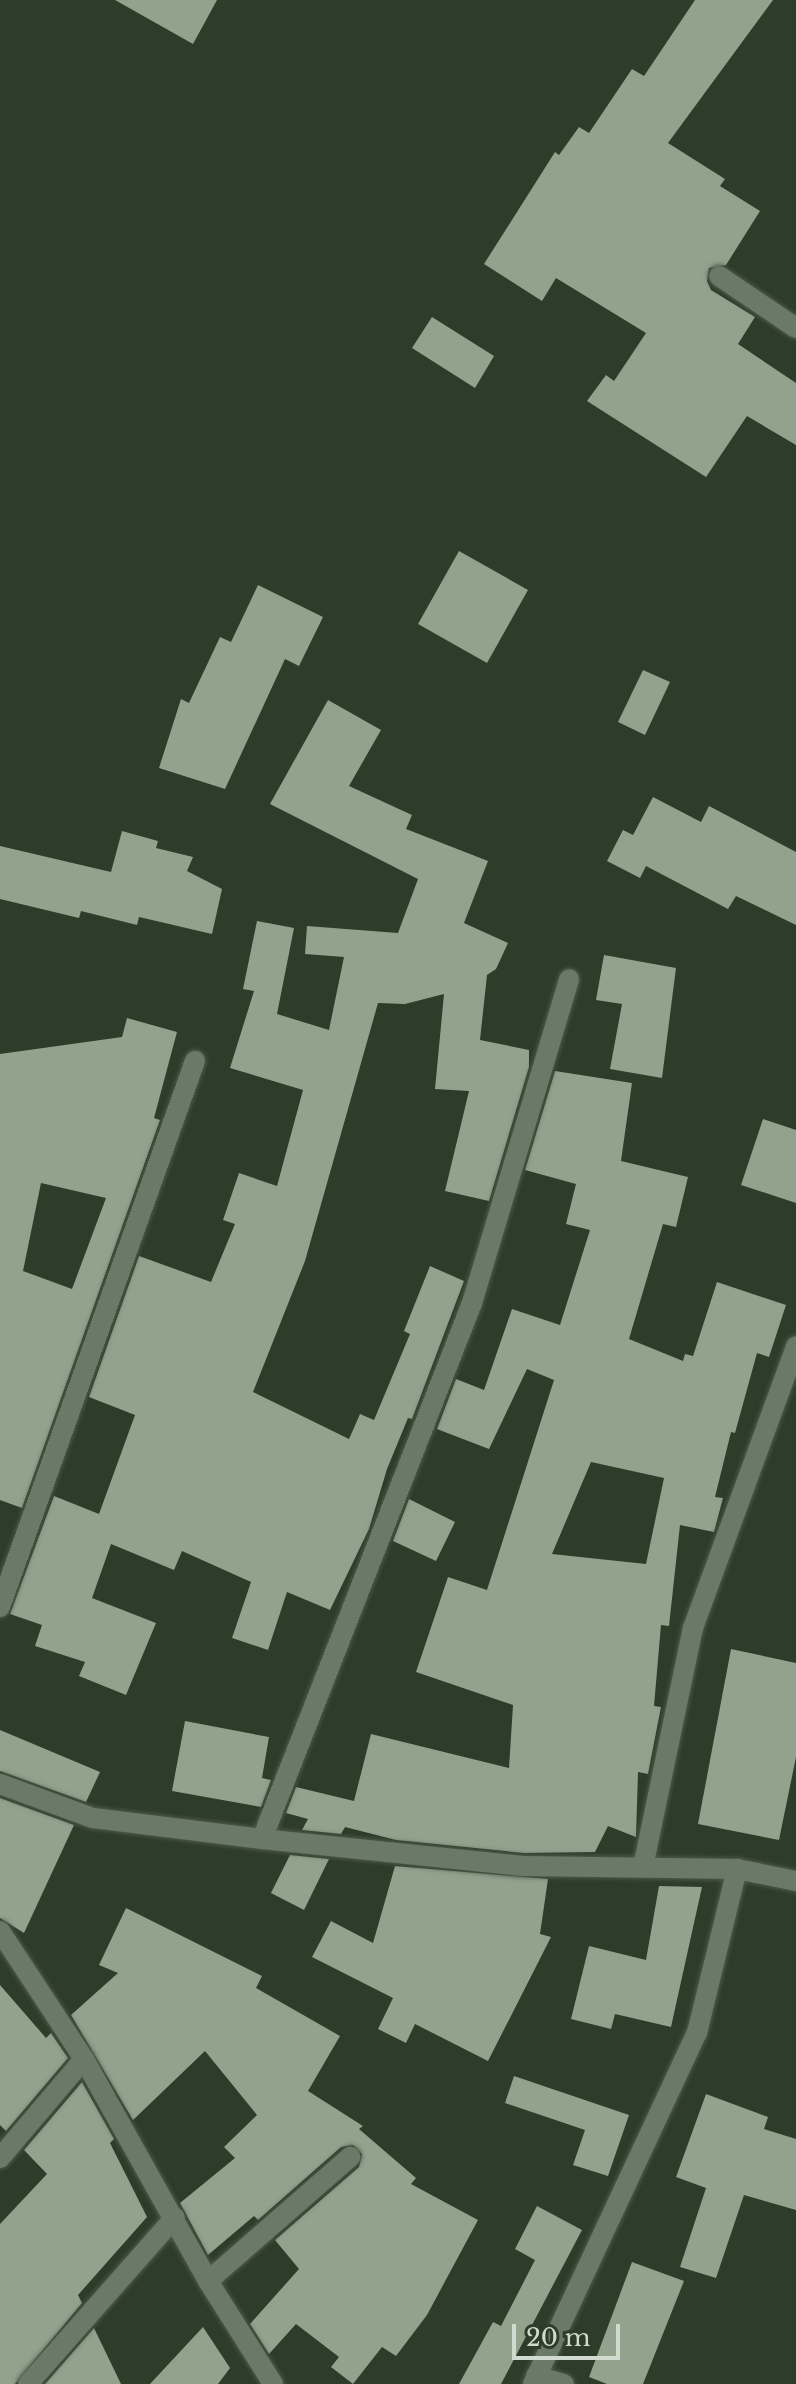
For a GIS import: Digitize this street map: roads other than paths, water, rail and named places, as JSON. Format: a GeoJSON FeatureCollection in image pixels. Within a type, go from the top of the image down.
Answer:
{"type":"FeatureCollection","features":[{"type":"Feature","properties":{"kind":"street"},"geometry":{"type":"LineString","coordinates":[[719,276],[796,328]]}},
{"type":"Feature","properties":{"kind":"street"},"geometry":{"type":"LineString","coordinates":[[262,1839],[472,1303],[569,979]]}},
{"type":"Feature","properties":{"kind":"street"},"geometry":{"type":"LineString","coordinates":[[0,1607],[195,1061]]}},
{"type":"Feature","properties":{"kind":"street"},"geometry":{"type":"LineString","coordinates":[[643,1867],[693,1628],[796,1346]]}},
{"type":"Feature","properties":{"kind":"street"},"geometry":{"type":"LineString","coordinates":[[0,1784],[93,1818],[262,1839],[523,1866],[737,1869],[796,1881]]}},
{"type":"Feature","properties":{"kind":"street"},"geometry":{"type":"LineString","coordinates":[[564,2384],[535,2380],[697,2033],[737,1869]]}},
{"type":"Feature","properties":{"kind":"street"},"geometry":{"type":"LineString","coordinates":[[0,1931],[84,2059],[208,2281],[273,2384]]}},
{"type":"Feature","properties":{"kind":"street"},"geometry":{"type":"LineString","coordinates":[[0,2158],[84,2059]]}},
{"type":"Feature","properties":{"kind":"street"},"geometry":{"type":"LineString","coordinates":[[208,2281],[350,2157]]}},
{"type":"Feature","properties":{"kind":"street"},"geometry":{"type":"LineString","coordinates":[[28,2384],[175,2217]]}}]}
